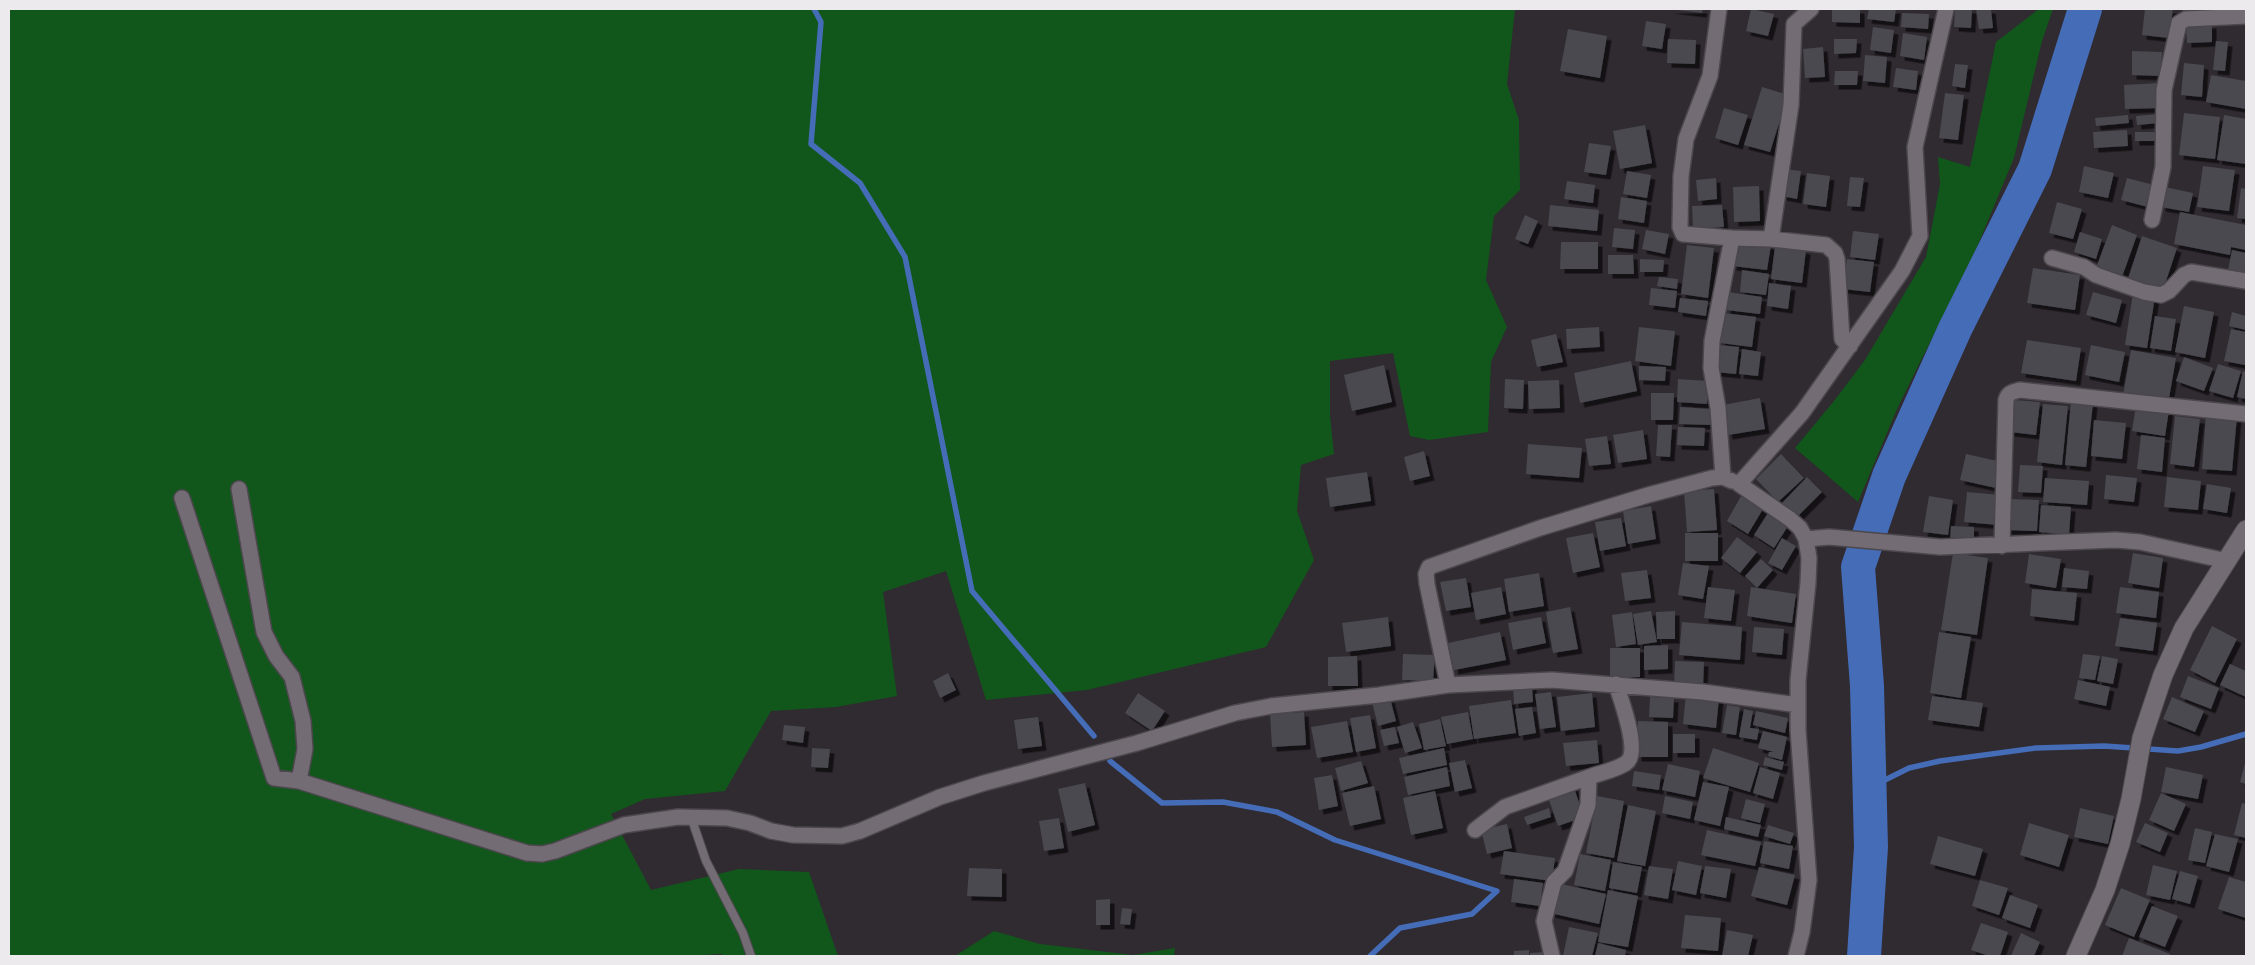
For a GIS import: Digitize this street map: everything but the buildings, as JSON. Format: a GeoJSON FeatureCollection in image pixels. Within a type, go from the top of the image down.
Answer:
{"type":"FeatureCollection","features":[{"type":"Feature","properties":{"kind":"street"},"geometry":{"type":"LineString","coordinates":[[1718,9],[1710,76],[1686,139],[1681,176],[1680,227],[1683,234],[1771,239],[1826,245],[1835,253],[1837,259],[1842,339],[1850,346]]}},
{"type":"Feature","properties":{"kind":"street"},"geometry":{"type":"LineString","coordinates":[[1771,239],[1790,105],[1794,24],[1811,9]]}},
{"type":"Feature","properties":{"kind":"street"},"geometry":{"type":"LineString","coordinates":[[1739,484],[1802,413],[1902,271],[1920,236],[1915,147],[1946,9]]}},
{"type":"Feature","properties":{"kind":"street"},"geometry":{"type":"LineString","coordinates":[[2152,220],[2163,167],[2164,90],[2179,23],[2186,18],[2246,16]]}},
{"type":"Feature","properties":{"kind":"street"},"geometry":{"type":"LineString","coordinates":[[1723,477],[1718,408],[1711,368],[1712,341],[1732,238]]}},
{"type":"Feature","properties":{"kind":"street"},"geometry":{"type":"LineString","coordinates":[[2052,258],[2084,267],[2096,276],[2161,296],[2169,291],[2184,275],[2191,272],[2246,281]]}},
{"type":"Feature","properties":{"kind":"street"},"geometry":{"type":"LineString","coordinates":[[2002,546],[2006,400],[2007,395],[2012,392],[2020,390],[2246,414]]}},
{"type":"Feature","properties":{"kind":"street"},"geometry":{"type":"LineString","coordinates":[[1448,685],[1427,584],[1426,574],[1429,568],[1618,504],[1690,483],[1723,477],[1739,484],[1790,518],[1800,528],[1806,539],[1809,558],[1798,680],[1809,880],[1802,932],[1796,956]]}},
{"type":"Feature","properties":{"kind":"street"},"geometry":{"type":"LineString","coordinates":[[238,489],[264,632],[276,656],[292,677],[303,721],[305,749],[299,781]]}},
{"type":"Feature","properties":{"kind":"street"},"geometry":{"type":"LineString","coordinates":[[182,498],[274,778],[299,781],[527,853],[542,854],[555,851],[624,825],[678,817],[727,818],[750,823],[771,831],[793,835],[842,836],[860,831],[940,797],[984,783],[1137,743],[1235,713],[1271,706],[1379,695],[1448,685],[1552,680],[1703,692],[1798,705]]}},
{"type":"Feature","properties":{"kind":"street"},"geometry":{"type":"LineString","coordinates":[[2076,956],[2108,881],[2122,835],[2142,738],[2163,675],[2184,628],[2246,530]]}},
{"type":"Feature","properties":{"kind":"street"},"geometry":{"type":"LineString","coordinates":[[1806,539],[1829,537],[1940,547],[2002,546],[2107,540],[2140,542],[2227,561]]}},
{"type":"Feature","properties":{"kind":"street"},"geometry":{"type":"LineString","coordinates":[[1475,830],[1505,807],[1627,763],[1632,754],[1632,741],[1616,684]]}},
{"type":"Feature","properties":{"kind":"street"},"geometry":{"type":"LineString","coordinates":[[1552,956],[1544,922],[1554,882],[1565,871],[1588,805],[1589,777]]}},
{"type":"Feature","properties":{"kind":"lane"},"geometry":{"type":"LineString","coordinates":[[691,817],[706,860],[743,933],[751,956]]}},
{"type":"Feature","properties":{"kind":"green space"},"geometry":{"type":"Polygon","coordinates":[[[9,9],[1515,9],[1507,84],[1519,120],[1520,190],[1494,216],[1486,280],[1507,327],[1491,362],[1488,432],[1429,440],[1410,436],[1393,353],[1330,361],[1330,415],[1334,454],[1301,465],[1297,511],[1314,560],[1266,647],[1087,690],[986,700],[946,571],[883,592],[897,696],[836,707],[771,711],[725,791],[645,799],[611,814],[651,890],[739,869],[809,872],[838,956],[724,956],[721,954],[687,956],[9,956],[9,9]]]}},
{"type":"Feature","properties":{"kind":"green space"},"geometry":{"type":"Polygon","coordinates":[[[2039,9],[2053,9],[2042,41],[2014,158],[1977,247],[1897,409],[1858,502],[1795,448],[1865,360],[1926,257],[1940,184],[1938,157],[1970,167],[1996,42],[2039,9]]]}},
{"type":"Feature","properties":{"kind":"green space"},"geometry":{"type":"Polygon","coordinates":[[[994,931],[1040,944],[1133,955],[1175,948],[1174,956],[955,956],[994,931]]]}},
{"type":"Feature","properties":{"kind":"waterway"},"geometry":{"type":"LineString","coordinates":[[814,9],[821,22],[811,144],[860,183],[905,257],[972,591],[1094,736]]}},
{"type":"Feature","properties":{"kind":"waterway"},"geometry":{"type":"LineString","coordinates":[[1864,956],[1871,847],[1867,686],[1858,567],[1889,476],[1955,329],[2035,169],[2085,9]]}},
{"type":"Feature","properties":{"kind":"waterway"},"geometry":{"type":"LineString","coordinates":[[1869,788],[1909,768],[1940,761],[2036,748],[2104,746],[2178,751],[2201,747],[2246,734]]}},
{"type":"Feature","properties":{"kind":"waterway"},"geometry":{"type":"LineString","coordinates":[[1110,761],[1162,803],[1223,802],[1277,812],[1335,840],[1497,891],[1472,914],[1400,928],[1370,956]]}}]}
